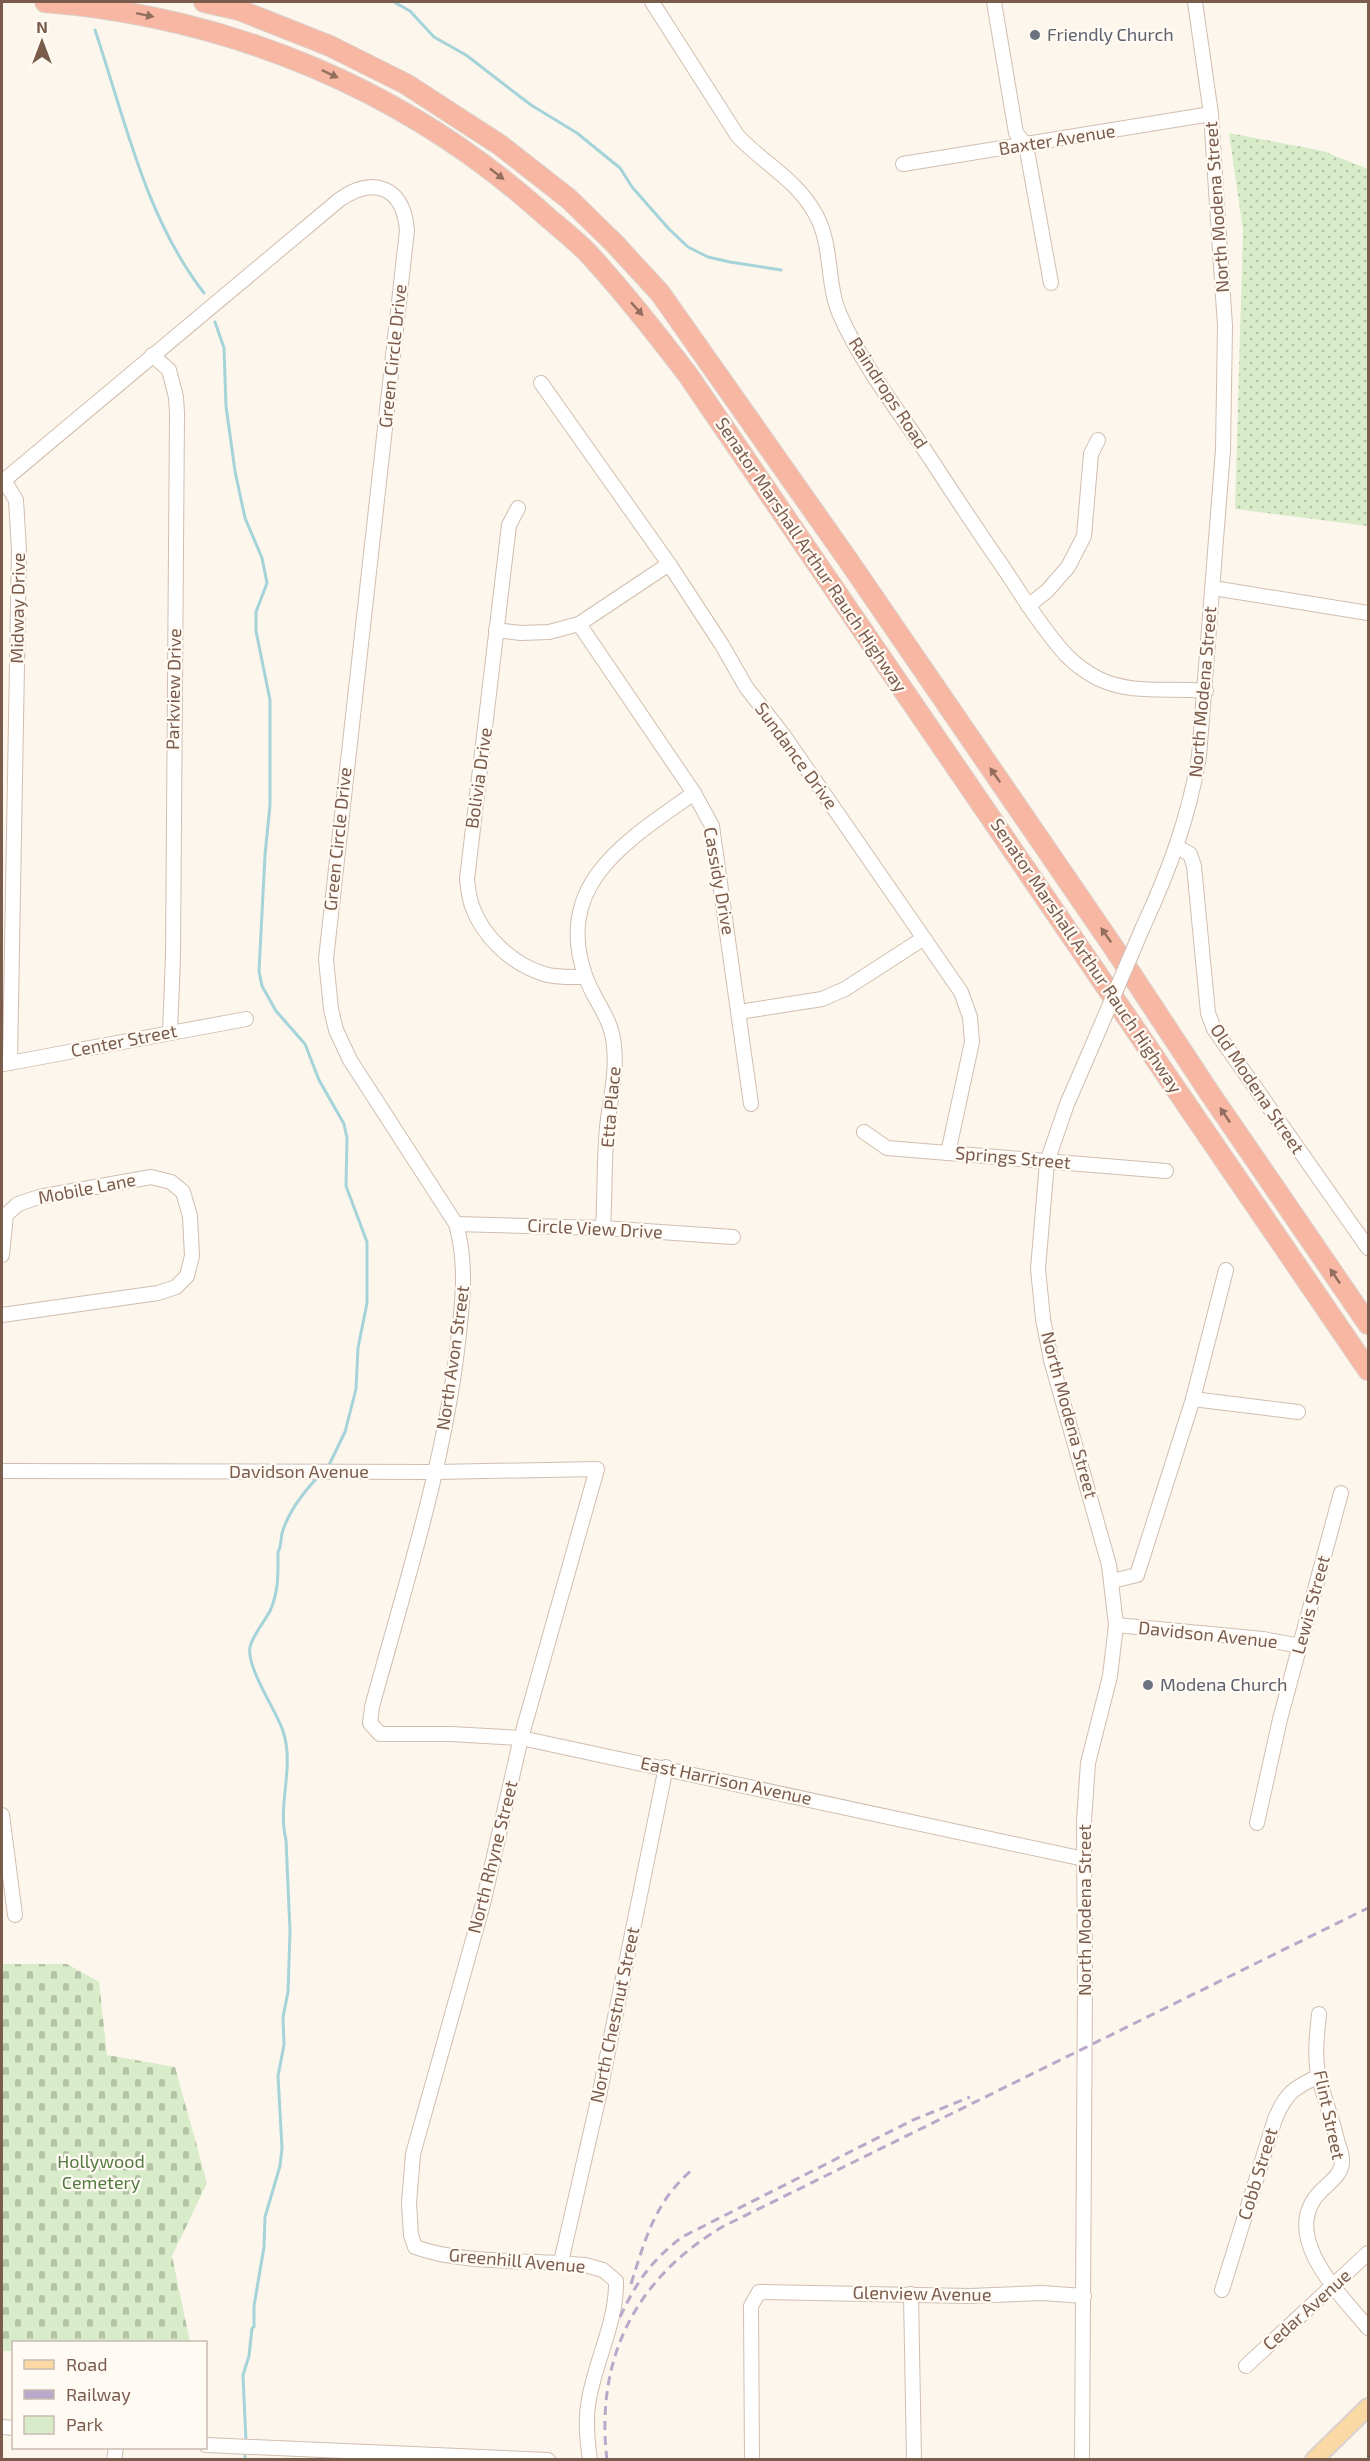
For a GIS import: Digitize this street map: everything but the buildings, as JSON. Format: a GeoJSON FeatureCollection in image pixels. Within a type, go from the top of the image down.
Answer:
{"type":"FeatureCollection","features":[{"type":"Feature","properties":{"kind":"highway","name":"Senator Marshall Arthur Rauch Highway"},"geometry":{"type":"LineString","coordinates":[[45,2],[124,11],[186,23],[238,38],[305,63],[370,93],[432,128],[477,158],[519,191],[586,251],[645,318],[688,375],[1368,1370]]}},
{"type":"Feature","properties":{"kind":"highway","name":"Senator Marshall Arthur Rauch Highway"},"geometry":{"type":"LineString","coordinates":[[204,2],[239,10],[320,42],[406,84],[500,145],[569,199],[660,293],[841,550],[1368,1324]]}},
{"type":"Feature","properties":{"kind":"main road"},"geometry":{"type":"LineString","coordinates":[[1314,2460],[1368,2407]]}},
{"type":"Feature","properties":{"kind":"street","name":"Raindrops Road"},"geometry":{"type":"LineString","coordinates":[[652,2],[737,135],[752,151],[791,181],[816,216],[824,236],[832,294],[855,344],[1028,606],[1065,654],[1079,667],[1099,679],[1127,688],[1151,691],[1187,689],[1206,691]]}},
{"type":"Feature","properties":{"kind":"street"},"geometry":{"type":"LineString","coordinates":[[994,2],[1016,133],[1026,145],[1051,283]]}},
{"type":"Feature","properties":{"kind":"street","name":"North Modena Street"},"geometry":{"type":"LineString","coordinates":[[1082,2460],[1085,1792],[1088,1763],[1110,1676],[1116,1625],[1112,1581],[1101,1533],[1051,1360],[1043,1319],[1038,1269],[1047,1162],[1067,1104],[1177,847],[1193,791],[1206,691],[1223,450],[1226,338],[1211,114],[1195,2]]}},
{"type":"Feature","properties":{"kind":"street","name":"Baxter Avenue"},"geometry":{"type":"LineString","coordinates":[[903,164],[1211,114]]}},
{"type":"Feature","properties":{"kind":"street","name":"Green Circle Drive"},"geometry":{"type":"LineString","coordinates":[[3,481],[353,189],[367,186],[382,188],[393,194],[405,216],[407,230],[326,959],[333,1018]]}},
{"type":"Feature","properties":{"kind":"street","name":"Parkview Drive"},"geometry":{"type":"LineString","coordinates":[[152,355],[169,370],[176,397],[177,413],[173,956],[170,1032]]}},
{"type":"Feature","properties":{"kind":"street","name":"Sundance Drive"},"geometry":{"type":"LineString","coordinates":[[541,383],[669,564],[722,645],[746,687],[784,736],[961,992],[970,1017],[972,1042],[948,1153]]}},
{"type":"Feature","properties":{"kind":"street"},"geometry":{"type":"LineString","coordinates":[[1028,606],[1047,591],[1068,567],[1084,536],[1091,454],[1098,440]]}},
{"type":"Feature","properties":{"kind":"street","name":"Midway Drive"},"geometry":{"type":"LineString","coordinates":[[3,481],[16,500],[20,550],[6,1064]]}},
{"type":"Feature","properties":{"kind":"street","name":"Bolivia Drive"},"geometry":{"type":"LineString","coordinates":[[518,508],[509,525],[468,853],[467,879],[471,905],[489,936],[521,964],[545,974],[585,977]]}},
{"type":"Feature","properties":{"kind":"street"},"geometry":{"type":"LineString","coordinates":[[496,630],[521,633],[549,632],[579,624],[669,564]]}},
{"type":"Feature","properties":{"kind":"street"},"geometry":{"type":"LineString","coordinates":[[1213,588],[1368,613]]}},
{"type":"Feature","properties":{"kind":"street","name":"Cassidy Drive"},"geometry":{"type":"LineString","coordinates":[[579,624],[694,793],[712,826],[740,1012],[751,1104]]}},
{"type":"Feature","properties":{"kind":"street","name":"Etta Place"},"geometry":{"type":"LineString","coordinates":[[603,1228],[607,1127],[616,1073],[614,1043],[608,1017],[585,977],[577,942],[580,911],[592,882],[604,863],[694,793]]}},
{"type":"Feature","properties":{"kind":"street","name":"Old Modena Street"},"geometry":{"type":"LineString","coordinates":[[1177,847],[1190,854],[1194,866],[1208,1013],[1214,1029],[1368,1248]]}},
{"type":"Feature","properties":{"kind":"street"},"geometry":{"type":"LineString","coordinates":[[740,1012],[822,999],[845,989],[924,938]]}},
{"type":"Feature","properties":{"kind":"street","name":"North Avon Street"},"geometry":{"type":"LineString","coordinates":[[333,1018],[350,1060],[456,1224],[463,1248],[462,1303],[454,1374],[436,1472],[372,1707],[370,1723]]}},
{"type":"Feature","properties":{"kind":"street","name":"Center Street"},"geometry":{"type":"LineString","coordinates":[[6,1064],[246,1019]]}},
{"type":"Feature","properties":{"kind":"street","name":"Springs Street"},"geometry":{"type":"LineString","coordinates":[[864,1132],[887,1148],[1166,1171]]}},
{"type":"Feature","properties":{"kind":"street","name":"Mobile Lane"},"geometry":{"type":"LineString","coordinates":[[2,1255],[6,1215],[18,1204],[39,1197],[151,1177],[171,1182],[183,1192],[190,1216],[192,1256],[187,1276],[176,1287],[158,1293],[2,1315]]}},
{"type":"Feature","properties":{"kind":"street","name":"Circle View Drive"},"geometry":{"type":"LineString","coordinates":[[456,1224],[603,1228],[733,1237]]}},
{"type":"Feature","properties":{"kind":"street"},"geometry":{"type":"LineString","coordinates":[[1112,1581],[1137,1575],[1193,1399],[1226,1270]]}},
{"type":"Feature","properties":{"kind":"street"},"geometry":{"type":"LineString","coordinates":[[1193,1399],[1298,1412]]}},
{"type":"Feature","properties":{"kind":"street","name":"Davidson Avenue"},"geometry":{"type":"LineString","coordinates":[[2,1471],[436,1472],[597,1469]]}},
{"type":"Feature","properties":{"kind":"street","name":"North Rhyne Street"},"geometry":{"type":"LineString","coordinates":[[415,2247],[411,2235],[409,2203],[413,2154],[483,1904],[522,1738],[597,1469]]}},
{"type":"Feature","properties":{"kind":"street","name":"Lewis Street"},"geometry":{"type":"LineString","coordinates":[[1257,1823],[1280,1719],[1341,1493]]}},
{"type":"Feature","properties":{"kind":"street","name":"Davidson Avenue"},"geometry":{"type":"LineString","coordinates":[[1116,1625],[1263,1639],[1300,1646]]}},
{"type":"Feature","properties":{"kind":"street","name":"East Harrison Avenue"},"geometry":{"type":"LineString","coordinates":[[370,1723],[380,1734],[451,1734],[522,1738],[666,1767],[1084,1859]]}},
{"type":"Feature","properties":{"kind":"street","name":"North Chestnut Street"},"geometry":{"type":"LineString","coordinates":[[561,2262],[599,2096],[666,1767]]}},
{"type":"Feature","properties":{"kind":"street"},"geometry":{"type":"LineString","coordinates":[[2,1815],[15,1915]]}},
{"type":"Feature","properties":{"kind":"street","name":"Flint Street"},"geometry":{"type":"LineString","coordinates":[[1319,2014],[1316,2043],[1319,2076],[1343,2162],[1339,2174],[1314,2198],[1307,2212],[1308,2243],[1315,2260],[1368,2328]]}},
{"type":"Feature","properties":{"kind":"street","name":"Cobb Street"},"geometry":{"type":"LineString","coordinates":[[1222,2290],[1283,2101],[1294,2087],[1319,2076]]}},
{"type":"Feature","properties":{"kind":"street","name":"Greenhill Avenue"},"geometry":{"type":"LineString","coordinates":[[415,2247],[430,2253],[456,2257],[585,2265],[603,2270],[616,2281],[616,2298],[588,2399],[586,2428],[590,2460]]}},
{"type":"Feature","properties":{"kind":"street","name":"Cedar Avenue"},"geometry":{"type":"LineString","coordinates":[[1246,2366],[1335,2287],[1368,2253]]}},
{"type":"Feature","properties":{"kind":"street","name":"Glenview Avenue"},"geometry":{"type":"LineString","coordinates":[[752,2460],[751,2306],[759,2292],[970,2296],[1042,2293],[1084,2296]]}},
{"type":"Feature","properties":{"kind":"street"},"geometry":{"type":"LineString","coordinates":[[912,2294],[914,2460]]}},
{"type":"Feature","properties":{"kind":"street"},"geometry":{"type":"LineString","coordinates":[[207,2445],[548,2460]]}},
{"type":"Feature","properties":{"kind":"green space"},"geometry":{"type":"Polygon","coordinates":[[[1229,133],[1323,151],[1368,169],[1368,526],[1235,509],[1243,230],[1229,133]]]}},
{"type":"Feature","properties":{"kind":"green space","name":"Hollywood Cemetery"},"geometry":{"type":"Polygon","coordinates":[[[2,1964],[67,1964],[99,1982],[107,2055],[175,2067],[207,2183],[172,2256],[190,2341],[12,2341],[12,2351],[2,2351],[2,1964]]]}},
{"type":"Feature","properties":{"kind":"waterway"},"geometry":{"type":"LineString","coordinates":[[394,2],[410,11],[434,37],[466,55],[531,105],[577,133],[620,168],[632,187],[688,247],[708,257],[781,270]]}},
{"type":"Feature","properties":{"kind":"waterway"},"geometry":{"type":"LineString","coordinates":[[95,30],[151,200],[184,264],[204,293]]}},
{"type":"Feature","properties":{"kind":"waterway"},"geometry":{"type":"LineString","coordinates":[[215,322],[224,348],[226,406],[235,471],[245,518],[262,558],[267,583],[256,612],[256,631],[270,700],[270,805],[259,971],[262,986],[276,1011],[305,1044],[319,1080],[344,1124],[347,1138],[346,1186],[367,1242],[367,1303],[358,1348],[356,1389],[345,1432],[329,1465]]}},
{"type":"Feature","properties":{"kind":"waterway"},"geometry":{"type":"LineString","coordinates":[[246,2442],[243,2375],[254,2327],[254,2306],[264,2247],[265,2217],[280,2166],[282,2148],[278,2076],[284,2045],[283,2017],[288,1992],[290,1931],[283,1813],[287,1772],[286,1745],[283,1731],[252,1666],[250,1647],[270,1611],[275,1596],[278,1552],[282,1533],[297,1503],[316,1479]]}},
{"type":"Feature","properties":{"kind":"railway"},"geometry":{"type":"LineString","coordinates":[[607,2460],[605,2423],[608,2388],[615,2356],[627,2325],[644,2297],[666,2271],[692,2248],[722,2227],[1368,1908]]}},
{"type":"Feature","properties":{"kind":"railway"},"geometry":{"type":"LineString","coordinates":[[620,2317],[632,2293],[646,2273],[682,2237],[913,2120],[970,2097]]}},
{"type":"Feature","properties":{"kind":"railway"},"geometry":{"type":"LineString","coordinates":[[631,2284],[647,2235],[661,2207],[670,2193],[694,2168]]}},
{"type":"Feature","properties":{"kind":"place","name":"Friendly Church"},"geometry":{"type":"Point","coordinates":[1035,35]}},
{"type":"Feature","properties":{"kind":"place","name":"Modena Church"},"geometry":{"type":"Point","coordinates":[1148,1685]}}]}
